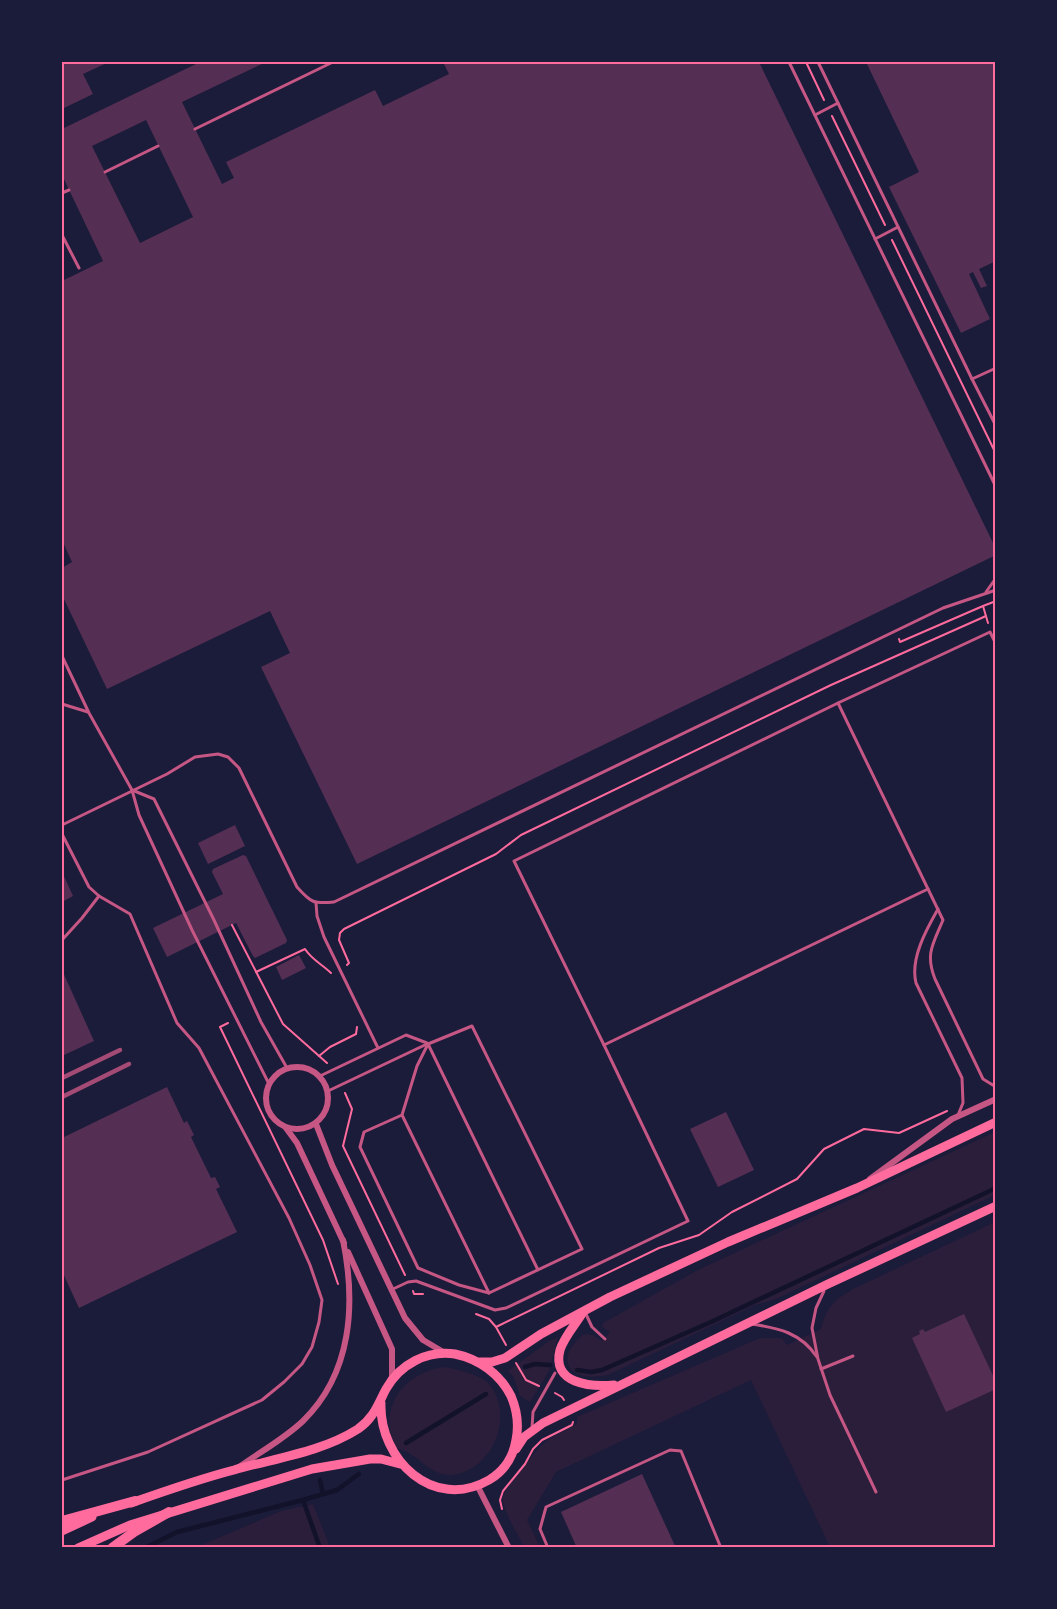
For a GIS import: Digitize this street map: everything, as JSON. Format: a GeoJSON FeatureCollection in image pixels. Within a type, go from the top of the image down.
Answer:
{"type":"FeatureCollection","features":[{"type":"Feature","properties":{"kind":"highway"},"geometry":{"type":"LineString","coordinates":[[62,1521],[135,1501]]}},
{"type":"Feature","properties":{"kind":"highway"},"geometry":{"type":"LineString","coordinates":[[112,1548],[169,1512]]}},
{"type":"Feature","properties":{"kind":"main road"},"geometry":{"type":"LineString","coordinates":[[478,1362],[492,1362],[505,1358],[541,1334],[584,1310],[728,1242],[857,1188],[996,1122]]}},
{"type":"Feature","properties":{"kind":"main road"},"geometry":{"type":"LineString","coordinates":[[381,1403],[380,1414],[385,1436],[389,1447],[402,1465],[420,1480],[442,1488],[466,1488],[477,1485],[495,1476],[509,1462],[524,1437],[532,1430],[828,1284],[996,1206]]}},
{"type":"Feature","properties":{"kind":"main road"},"geometry":{"type":"LineString","coordinates":[[584,1310],[560,1350],[564,1372],[577,1383],[593,1386],[615,1385],[628,1381]]}},
{"type":"Feature","properties":{"kind":"main road"},"geometry":{"type":"LineString","coordinates":[[62,1531],[93,1516],[135,1501],[236,1469],[315,1449],[343,1437],[366,1424],[398,1372],[415,1360],[435,1354],[462,1356],[478,1362],[502,1382],[516,1410],[517,1431],[509,1462]]}},
{"type":"Feature","properties":{"kind":"main road"},"geometry":{"type":"LineString","coordinates":[[78,1548],[130,1525],[312,1469],[370,1459],[381,1459],[402,1465]]}},
{"type":"Feature","properties":{"kind":"street"},"geometry":{"type":"LineString","coordinates":[[286,1128],[297,1130],[316,1124],[327,1109],[328,1091],[320,1076],[304,1067],[287,1068],[274,1077],[269,1084],[266,1101],[268,1110],[272,1118],[286,1128],[297,1143],[342,1240],[392,1349],[392,1380]]}},
{"type":"Feature","properties":{"kind":"street"},"geometry":{"type":"LineString","coordinates":[[857,1188],[958,1117],[996,1099]]}},
{"type":"Feature","properties":{"kind":"street"},"geometry":{"type":"LineString","coordinates":[[316,1124],[332,1165],[405,1318],[416,1334],[445,1353]]}},
{"type":"Feature","properties":{"kind":"street"},"geometry":{"type":"LineString","coordinates":[[236,1469],[302,1421],[323,1396],[340,1366],[345,1350],[349,1281],[342,1240]]}},
{"type":"Feature","properties":{"kind":"street"},"geometry":{"type":"LineString","coordinates":[[477,1485],[509,1548]]}},
{"type":"Feature","properties":{"kind":"lane"},"geometry":{"type":"LineString","coordinates":[[195,129],[333,62]]}},
{"type":"Feature","properties":{"kind":"lane"},"geometry":{"type":"LineString","coordinates":[[789,62],[996,487]]}},
{"type":"Feature","properties":{"kind":"lane"},"geometry":{"type":"LineString","coordinates":[[818,62],[996,426]]}},
{"type":"Feature","properties":{"kind":"lane"},"geometry":{"type":"LineString","coordinates":[[815,116],[838,104]]}},
{"type":"Feature","properties":{"kind":"lane"},"geometry":{"type":"LineString","coordinates":[[105,172],[158,146]]}},
{"type":"Feature","properties":{"kind":"lane"},"geometry":{"type":"LineString","coordinates":[[62,194],[69,190]]}},
{"type":"Feature","properties":{"kind":"lane"},"geometry":{"type":"LineString","coordinates":[[875,239],[898,227]]}},
{"type":"Feature","properties":{"kind":"lane"},"geometry":{"type":"LineString","coordinates":[[62,235],[79,268]]}},
{"type":"Feature","properties":{"kind":"lane"},"geometry":{"type":"LineString","coordinates":[[972,379],[996,368]]}},
{"type":"Feature","properties":{"kind":"lane"},"geometry":{"type":"LineString","coordinates":[[985,594],[996,578]]}},
{"type":"Feature","properties":{"kind":"lane"},"geometry":{"type":"LineString","coordinates":[[62,825],[167,774],[195,757],[218,754],[228,757],[239,768],[297,886],[306,897],[316,903],[334,902],[943,608],[996,590]]}},
{"type":"Feature","properties":{"kind":"lane"},"geometry":{"type":"LineString","coordinates":[[391,1290],[416,1281],[495,1310],[506,1308],[688,1221],[514,861],[838,703],[990,632],[996,644]]}},
{"type":"Feature","properties":{"kind":"lane"},"geometry":{"type":"LineString","coordinates":[[62,659],[132,790],[142,822],[235,1019],[269,1084]]}},
{"type":"Feature","properties":{"kind":"lane"},"geometry":{"type":"LineString","coordinates":[[838,703],[944,920],[930,950],[929,965],[983,1079],[996,1087]]}},
{"type":"Feature","properties":{"kind":"lane"},"geometry":{"type":"LineString","coordinates":[[62,704],[89,713]]}},
{"type":"Feature","properties":{"kind":"lane"},"geometry":{"type":"LineString","coordinates":[[132,790],[154,799],[261,1022],[287,1068]]}},
{"type":"Feature","properties":{"kind":"lane"},"geometry":{"type":"LineString","coordinates":[[62,834],[90,886],[99,896],[130,914],[177,1023],[199,1048],[289,1218],[310,1265],[322,1300],[320,1322],[312,1347],[302,1364],[262,1400],[148,1452],[62,1480]]}},
{"type":"Feature","properties":{"kind":"lane"},"geometry":{"type":"LineString","coordinates":[[604,1045],[928,889]]}},
{"type":"Feature","properties":{"kind":"lane"},"geometry":{"type":"LineString","coordinates":[[62,940],[99,896]]}},
{"type":"Feature","properties":{"kind":"lane"},"geometry":{"type":"LineString","coordinates":[[316,903],[316,916],[324,937],[378,1048]]}},
{"type":"Feature","properties":{"kind":"lane"},"geometry":{"type":"LineString","coordinates":[[938,909],[921,945],[913,971],[916,983],[962,1078],[963,1103],[958,1117]]}},
{"type":"Feature","properties":{"kind":"lane"},"geometry":{"type":"LineString","coordinates":[[328,1091],[472,1026],[582,1249],[489,1293],[459,1285],[418,1268],[360,1147],[364,1132],[402,1115]]}},
{"type":"Feature","properties":{"kind":"lane"},"geometry":{"type":"LineString","coordinates":[[320,1076],[406,1035],[428,1044],[538,1270]]}},
{"type":"Feature","properties":{"kind":"lane"},"geometry":{"type":"LineString","coordinates":[[428,1044],[417,1066],[402,1115],[489,1293]]}},
{"type":"Feature","properties":{"kind":"lane"},"geometry":{"type":"LineString","coordinates":[[828,1284],[813,1318],[812,1328],[818,1359],[830,1395],[876,1492]]}},
{"type":"Feature","properties":{"kind":"lane"},"geometry":{"type":"LineString","coordinates":[[584,1310],[592,1327],[605,1339]]}},
{"type":"Feature","properties":{"kind":"lane"},"geometry":{"type":"LineString","coordinates":[[747,1324],[773,1327],[793,1334],[812,1349],[818,1359]]}},
{"type":"Feature","properties":{"kind":"lane"},"geometry":{"type":"LineString","coordinates":[[821,1368],[853,1356]]}},
{"type":"Feature","properties":{"kind":"lane"},"geometry":{"type":"LineString","coordinates":[[532,1430],[533,1412],[555,1373]]}},
{"type":"Feature","properties":{"kind":"lane"},"geometry":{"type":"LineString","coordinates":[[548,1548],[540,1529],[546,1507],[670,1450],[681,1451],[721,1548]]}},
{"type":"Feature","properties":{"kind":"path"},"geometry":{"type":"LineString","coordinates":[[806,62],[996,454]]}},
{"type":"Feature","properties":{"kind":"path"},"geometry":{"type":"LineString","coordinates":[[896,631],[900,642],[996,601]]}},
{"type":"Feature","properties":{"kind":"path"},"geometry":{"type":"LineString","coordinates":[[983,606],[990,632]]}},
{"type":"Feature","properties":{"kind":"path"},"geometry":{"type":"LineString","coordinates":[[330,972],[350,963],[339,940],[340,933],[344,929],[489,858],[521,835],[831,685],[986,616]]}},
{"type":"Feature","properties":{"kind":"path"},"geometry":{"type":"LineString","coordinates":[[232,925],[283,1024],[333,1068]]}},
{"type":"Feature","properties":{"kind":"path"},"geometry":{"type":"LineString","coordinates":[[256,972],[305,949],[312,960],[330,972],[335,981]]}},
{"type":"Feature","properties":{"kind":"path"},"geometry":{"type":"LineString","coordinates":[[235,1019],[220,1027],[323,1240],[338,1287]]}},
{"type":"Feature","properties":{"kind":"path"},"geometry":{"type":"LineString","coordinates":[[319,1056],[330,1047],[356,1035],[358,1027],[355,1019]]}},
{"type":"Feature","properties":{"kind":"path"},"geometry":{"type":"LineString","coordinates":[[341,1084],[352,1108],[343,1146],[414,1294]]}},
{"type":"Feature","properties":{"kind":"path"},"geometry":{"type":"LineString","coordinates":[[467,1310],[489,1318],[495,1327],[660,1248],[699,1235],[732,1212],[797,1179],[824,1149],[864,1129],[899,1133],[945,1110],[958,1117]]}},
{"type":"Feature","properties":{"kind":"path"},"geometry":{"type":"LineString","coordinates":[[397,1301],[423,1293]]}},
{"type":"Feature","properties":{"kind":"shaded area"},"geometry":{"type":"Polygon","coordinates":[[[995,1132],[995,1195],[776,1299],[755,1305],[608,1375],[584,1376],[575,1373],[570,1368],[567,1361],[569,1353],[584,1334],[593,1335],[602,1341],[610,1332],[602,1327],[603,1323],[698,1270],[995,1132]]]}},
{"type":"Feature","properties":{"kind":"shaded area"},"geometry":{"type":"Polygon","coordinates":[[[995,1222],[995,1547],[830,1547],[751,1380],[556,1472],[527,1520],[540,1547],[524,1547],[507,1515],[503,1502],[505,1492],[538,1449],[550,1439],[577,1424],[577,1417],[760,1338],[782,1338],[787,1345],[821,1329],[832,1305],[853,1289],[995,1222]]]}},
{"type":"Feature","properties":{"kind":"shaded area"},"geometry":{"type":"Polygon","coordinates":[[[558,1337],[549,1371],[530,1402],[520,1396],[513,1376],[508,1371],[558,1337]]]}},
{"type":"Feature","properties":{"kind":"shaded area"},"geometry":{"type":"Polygon","coordinates":[[[445,1367],[485,1380],[496,1396],[500,1410],[500,1425],[489,1452],[479,1463],[466,1471],[452,1475],[436,1472],[410,1454],[395,1448],[390,1433],[389,1419],[392,1406],[406,1384],[430,1370],[445,1367]]]}},
{"type":"Feature","properties":{"kind":"shaded area"},"geometry":{"type":"Polygon","coordinates":[[[313,1504],[330,1547],[197,1547],[281,1511],[313,1504]]]}},
{"type":"Feature","properties":{"kind":"building"},"geometry":{"type":"Polygon","coordinates":[[[62,62],[109,62],[83,74],[93,94],[62,109],[62,62]]]}},
{"type":"Feature","properties":{"kind":"building"},"geometry":{"type":"Polygon","coordinates":[[[200,62],[266,62],[182,102],[222,184],[234,178],[226,162],[375,90],[383,106],[449,74],[443,62],[759,62],[996,549],[996,555],[357,864],[261,667],[290,653],[270,611],[107,689],[62,595],[62,568],[72,562],[62,540],[62,281],[103,261],[62,175],[62,129],[200,62]],[[146,120],[92,146],[140,243],[193,217],[146,120]]]}},
{"type":"Feature","properties":{"kind":"building"},"geometry":{"type":"Polygon","coordinates":[[[866,62],[996,62],[996,261],[979,269],[987,286],[981,288],[973,272],[969,274],[990,319],[961,333],[889,187],[919,172],[866,62]]]}},
{"type":"Feature","properties":{"kind":"building"},"geometry":{"type":"Polygon","coordinates":[[[235,825],[245,846],[208,864],[198,843],[235,825]]]}},
{"type":"Feature","properties":{"kind":"building"},"geometry":{"type":"Polygon","coordinates":[[[243,855],[246,856],[287,940],[286,943],[255,958],[236,923],[167,957],[153,928],[223,894],[212,872],[213,869],[243,855]]]}},
{"type":"Feature","properties":{"kind":"building"},"geometry":{"type":"Polygon","coordinates":[[[62,872],[73,896],[62,902],[62,872]]]}},
{"type":"Feature","properties":{"kind":"building"},"geometry":{"type":"Polygon","coordinates":[[[299,955],[306,968],[282,980],[276,967],[299,955]]]}},
{"type":"Feature","properties":{"kind":"building"},"geometry":{"type":"Polygon","coordinates":[[[62,970],[94,1041],[62,1056],[62,970]]]}},
{"type":"Feature","properties":{"kind":"building"},"geometry":{"type":"Polygon","coordinates":[[[167,1087],[184,1123],[187,1121],[194,1135],[191,1137],[211,1178],[215,1177],[220,1187],[216,1189],[237,1232],[79,1308],[62,1271],[62,1138],[167,1087]]]}},
{"type":"Feature","properties":{"kind":"building"},"geometry":{"type":"Polygon","coordinates":[[[726,1112],[754,1170],[718,1187],[690,1129],[726,1112]]]}},
{"type":"Feature","properties":{"kind":"building"},"geometry":{"type":"Polygon","coordinates":[[[964,1314],[996,1382],[996,1389],[946,1412],[912,1338],[920,1334],[919,1331],[923,1329],[925,1332],[964,1314]]]}},
{"type":"Feature","properties":{"kind":"building"},"geometry":{"type":"Polygon","coordinates":[[[642,1474],[676,1548],[577,1548],[561,1512],[642,1474]]]}},
{"type":"Feature","properties":{"kind":"waterway"},"geometry":{"type":"LineString","coordinates":[[577,1370],[591,1372],[602,1370],[711,1322],[996,1188]]}},
{"type":"Feature","properties":{"kind":"waterway"},"geometry":{"type":"LineString","coordinates":[[525,1367],[535,1364],[550,1365]]}},
{"type":"Feature","properties":{"kind":"waterway"},"geometry":{"type":"LineString","coordinates":[[406,1443],[486,1394]]}},
{"type":"Feature","properties":{"kind":"waterway"},"geometry":{"type":"LineString","coordinates":[[303,1500],[337,1490],[359,1474]]}},
{"type":"Feature","properties":{"kind":"waterway"},"geometry":{"type":"LineString","coordinates":[[320,1480],[323,1494]]}},
{"type":"Feature","properties":{"kind":"waterway"},"geometry":{"type":"LineString","coordinates":[[145,1548],[177,1532],[303,1500],[320,1548]]}},
{"type":"Feature","properties":{"kind":"railway"},"geometry":{"type":"LineString","coordinates":[[62,1078],[120,1050]]}},
{"type":"Feature","properties":{"kind":"railway"},"geometry":{"type":"LineString","coordinates":[[62,1097],[129,1064]]}}]}
